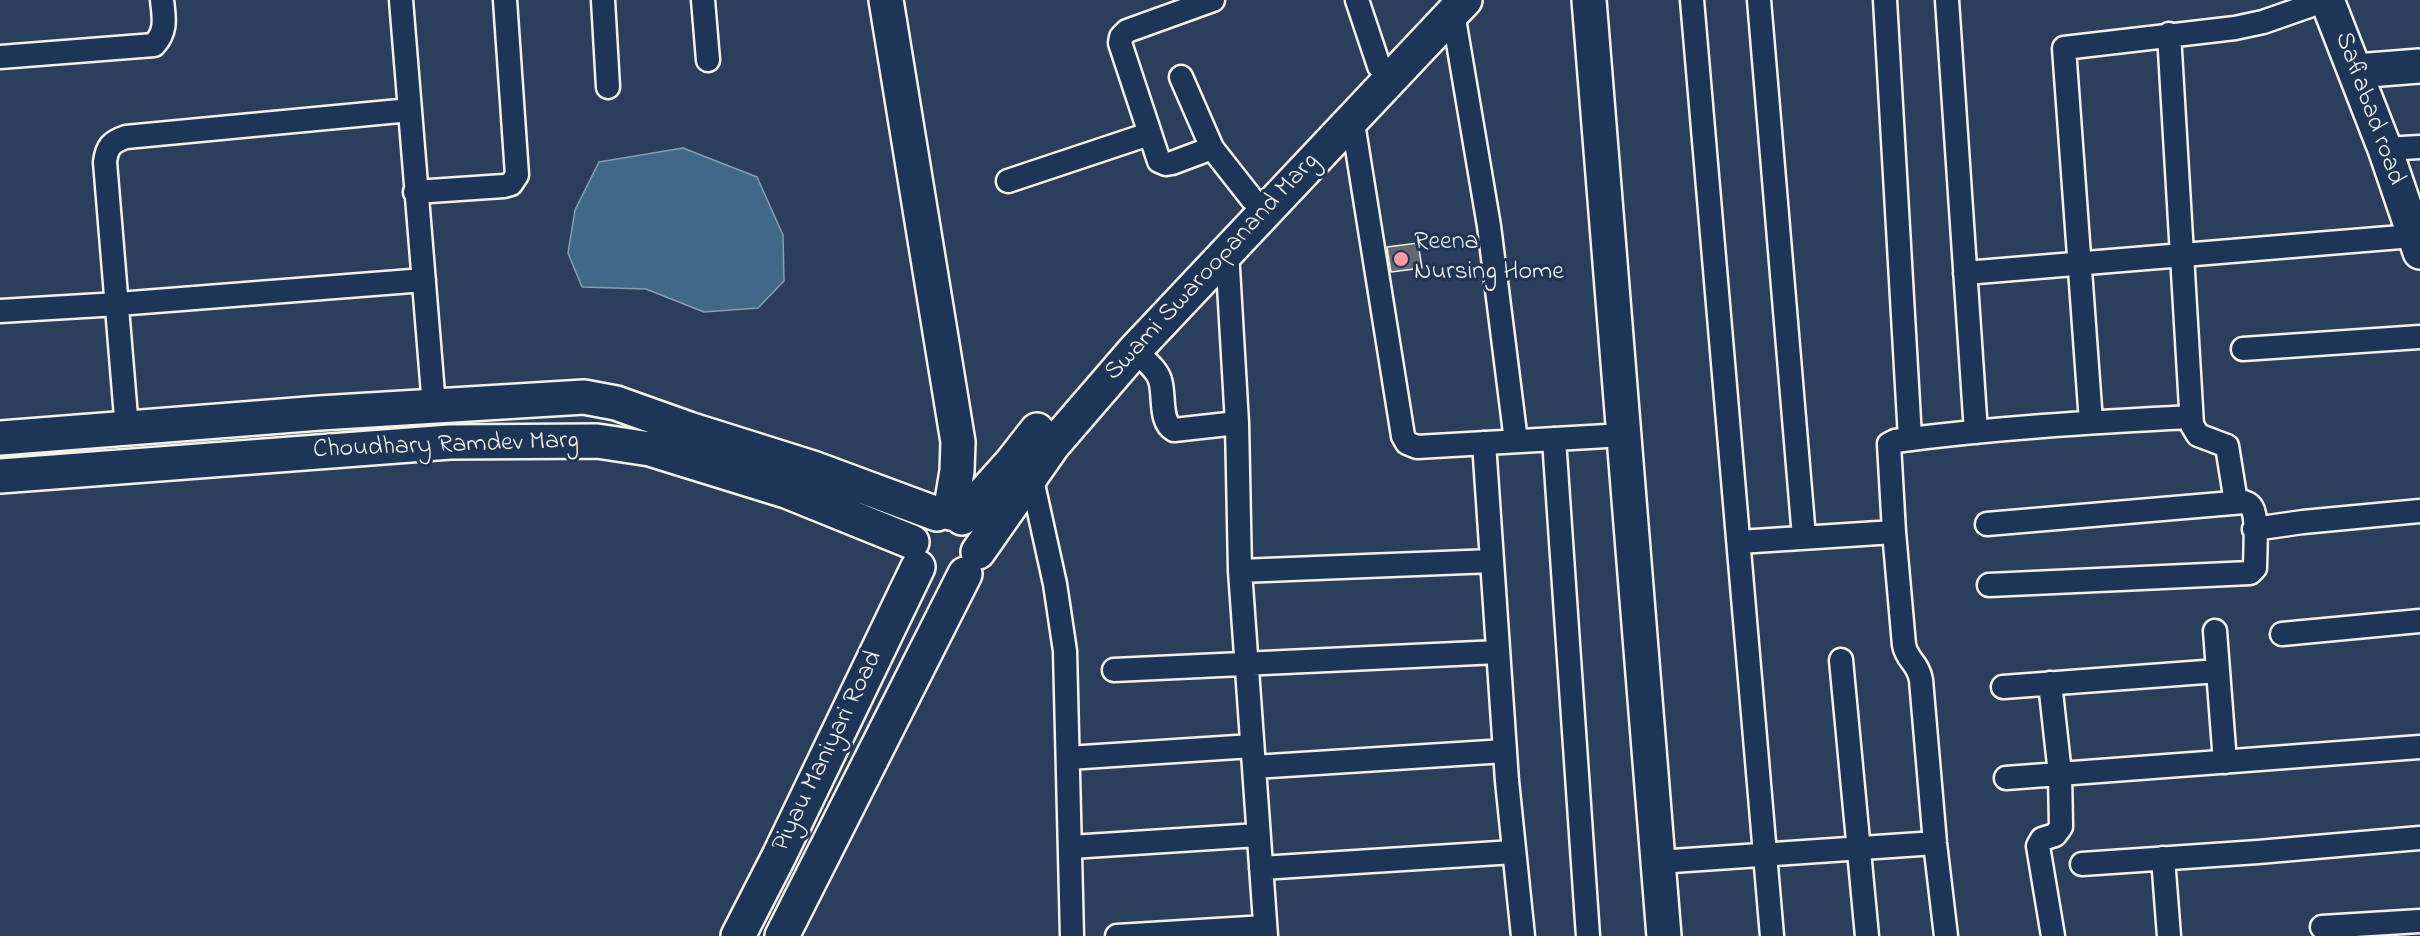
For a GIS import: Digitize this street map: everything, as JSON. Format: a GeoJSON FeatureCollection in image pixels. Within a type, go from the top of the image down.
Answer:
{"type":"FeatureCollection","features":[{"type":"Feature","properties":{"kind":"street"},"geometry":{"type":"LineString","coordinates":[[0,57],[154,45],[162,36],[165,27],[162,0]]}},
{"type":"Feature","properties":{"kind":"street"},"geometry":{"type":"LineString","coordinates":[[401,0],[434,406]]}},
{"type":"Feature","properties":{"kind":"street"},"geometry":{"type":"LineString","coordinates":[[415,192],[504,186],[511,184],[517,175],[505,0]]}},
{"type":"Feature","properties":{"kind":"street"},"geometry":{"type":"LineString","coordinates":[[603,0],[608,87]]}},
{"type":"Feature","properties":{"kind":"street"},"geometry":{"type":"LineString","coordinates":[[704,0],[708,60]]}},
{"type":"Feature","properties":{"kind":"street"},"geometry":{"type":"LineString","coordinates":[[886,0],[958,442],[957,478],[950,515]]}},
{"type":"Feature","properties":{"kind":"street"},"geometry":{"type":"LineString","coordinates":[[1212,148],[1166,164],[1159,161],[1120,43],[1121,37],[1127,31],[1213,0]]}},
{"type":"Feature","properties":{"kind":"street"},"geometry":{"type":"LineString","coordinates":[[1357,0],[1379,66]]}},
{"type":"Feature","properties":{"kind":"street"},"geometry":{"type":"LineString","coordinates":[[1589,0],[1658,862],[1658,936]]}},
{"type":"Feature","properties":{"kind":"street"},"geometry":{"type":"LineString","coordinates":[[1692,0],[1773,936]]}},
{"type":"Feature","properties":{"kind":"street"},"geometry":{"type":"LineString","coordinates":[[1759,0],[1804,537]]}},
{"type":"Feature","properties":{"kind":"street"},"geometry":{"type":"LineString","coordinates":[[1885,0],[1910,438]]}},
{"type":"Feature","properties":{"kind":"street"},"geometry":{"type":"LineString","coordinates":[[1947,0],[1976,432]]}},
{"type":"Feature","properties":{"kind":"street"},"geometry":{"type":"LineString","coordinates":[[2091,422],[2064,48],[2235,28],[2263,22],[2326,0]]}},
{"type":"Feature","properties":{"kind":"street","name":"Safiabad road"},"geometry":{"type":"LineString","coordinates":[[2326,0],[2356,71],[2417,244]]}},
{"type":"Feature","properties":{"kind":"street"},"geometry":{"type":"LineString","coordinates":[[1452,4],[1489,226],[1516,441]]}},
{"type":"Feature","properties":{"kind":"street","name":"Swami Swaroopanand Marg"},"geometry":{"type":"LineString","coordinates":[[950,515],[1379,66],[1452,4]]}},
{"type":"Feature","properties":{"kind":"street","name":"Swami Swaroopanand Marg"},"geometry":{"type":"LineString","coordinates":[[972,563],[1053,445],[1135,350],[1352,117],[1452,4]]}},
{"type":"Feature","properties":{"kind":"street"},"geometry":{"type":"LineString","coordinates":[[2169,34],[2191,417],[2198,435],[2227,446],[2236,502]]}},
{"type":"Feature","properties":{"kind":"street"},"geometry":{"type":"LineString","coordinates":[[2356,71],[2420,66]]}},
{"type":"Feature","properties":{"kind":"street"},"geometry":{"type":"LineString","coordinates":[[1181,77],[1212,148],[1252,199]]}},
{"type":"Feature","properties":{"kind":"street"},"geometry":{"type":"LineString","coordinates":[[127,429],[105,162],[106,150],[114,141],[126,137],[410,110]]}},
{"type":"Feature","properties":{"kind":"street"},"geometry":{"type":"LineString","coordinates":[[1352,117],[1403,436],[1407,443],[1417,447],[1624,435]]}},
{"type":"Feature","properties":{"kind":"street"},"geometry":{"type":"LineString","coordinates":[[1008,181],[1149,134]]}},
{"type":"Feature","properties":{"kind":"street"},"geometry":{"type":"LineString","coordinates":[[2385,149],[2420,147]]}},
{"type":"Feature","properties":{"kind":"street"},"geometry":{"type":"LineString","coordinates":[[1965,273],[2182,255],[2417,244]]}},
{"type":"Feature","properties":{"kind":"street"},"geometry":{"type":"LineString","coordinates":[[1117,936],[1266,931],[1240,571],[1237,423],[1227,251]]}},
{"type":"Feature","properties":{"kind":"street"},"geometry":{"type":"LineString","coordinates":[[0,311],[424,280]]}},
{"type":"Feature","properties":{"kind":"street"},"geometry":{"type":"LineString","coordinates":[[2243,349],[2420,337]]}},
{"type":"Feature","properties":{"kind":"street"},"geometry":{"type":"LineString","coordinates":[[1135,350],[1158,376],[1166,420],[1170,428],[1174,430],[1237,423]]}},
{"type":"Feature","properties":{"kind":"street"},"geometry":{"type":"LineString","coordinates":[[0,438],[320,413],[584,397],[616,403],[950,515],[972,527],[978,538],[972,563],[953,579],[940,580],[928,576],[915,554],[916,529],[925,520],[950,515]]}},
{"type":"Feature","properties":{"kind":"street"},"geometry":{"type":"LineString","coordinates":[[1946,936],[1935,843],[1921,680],[1917,665],[1908,657],[1904,645],[1894,532],[1890,444],[1910,438],[1976,432],[2091,422],[2191,417]]}},
{"type":"Feature","properties":{"kind":"street"},"geometry":{"type":"LineString","coordinates":[[1554,439],[1588,936]]}},
{"type":"Feature","properties":{"kind":"street","name":"Choudhary Ramdev Marg"},"geometry":{"type":"LineString","coordinates":[[0,476],[450,442],[597,441],[650,449],[786,491],[915,554]]}},
{"type":"Feature","properties":{"kind":"street"},"geometry":{"type":"LineString","coordinates":[[1484,442],[1505,751],[1523,936]]}},
{"type":"Feature","properties":{"kind":"street"},"geometry":{"type":"LineString","coordinates":[[1031,475],[1063,632],[1072,936]]}},
{"type":"Feature","properties":{"kind":"street"},"geometry":{"type":"LineString","coordinates":[[1987,524],[2236,502],[2250,504],[2253,510],[2254,529],[2255,568],[2250,573],[1989,585]]}},
{"type":"Feature","properties":{"kind":"street"},"geometry":{"type":"LineString","coordinates":[[2254,529],[2420,511]]}},
{"type":"Feature","properties":{"kind":"street"},"geometry":{"type":"LineString","coordinates":[[1738,542],[1894,532]]}},
{"type":"Feature","properties":{"kind":"street","name":"Piyau Maniyari Road"},"geometry":{"type":"LineString","coordinates":[[738,936],[779,856],[915,554]]}},
{"type":"Feature","properties":{"kind":"street"},"geometry":{"type":"LineString","coordinates":[[1240,571],[1492,561]]}},
{"type":"Feature","properties":{"kind":"street","name":"Piyau Maniyari Road"},"geometry":{"type":"LineString","coordinates":[[782,936],[972,563]]}},
{"type":"Feature","properties":{"kind":"street"},"geometry":{"type":"LineString","coordinates":[[2282,634],[2420,621]]}},
{"type":"Feature","properties":{"kind":"street"},"geometry":{"type":"LineString","coordinates":[[2214,631],[2225,762]]}},
{"type":"Feature","properties":{"kind":"street"},"geometry":{"type":"LineString","coordinates":[[1114,669],[1498,652]]}},
{"type":"Feature","properties":{"kind":"street"},"geometry":{"type":"LineString","coordinates":[[1841,660],[1867,936]]}},
{"type":"Feature","properties":{"kind":"street"},"geometry":{"type":"LineString","coordinates":[[2003,687],[2218,671]]}},
{"type":"Feature","properties":{"kind":"street"},"geometry":{"type":"LineString","coordinates":[[2050,683],[2060,774],[2061,827],[2055,835],[2042,839],[2038,846],[2053,936]]}},
{"type":"Feature","properties":{"kind":"street"},"geometry":{"type":"LineString","coordinates":[[2006,778],[2420,747]]}},
{"type":"Feature","properties":{"kind":"street"},"geometry":{"type":"LineString","coordinates":[[1068,758],[1253,757],[1505,751]]}},
{"type":"Feature","properties":{"kind":"street"},"geometry":{"type":"LineString","coordinates":[[1071,848],[1258,835]]}},
{"type":"Feature","properties":{"kind":"street"},"geometry":{"type":"LineString","coordinates":[[2082,864],[2420,838]]}},
{"type":"Feature","properties":{"kind":"street"},"geometry":{"type":"LineString","coordinates":[[1658,862],[1935,843]]}},
{"type":"Feature","properties":{"kind":"street"},"geometry":{"type":"LineString","coordinates":[[1261,868],[1514,852]]}},
{"type":"Feature","properties":{"kind":"street"},"geometry":{"type":"LineString","coordinates":[[2163,858],[2169,936]]}},
{"type":"Feature","properties":{"kind":"street"},"geometry":{"type":"LineString","coordinates":[[2322,927],[2381,930],[2420,921]]}},
{"type":"Feature","properties":{"kind":"water"},"geometry":{"type":"Polygon","coordinates":[[[683,148],[757,177],[783,235],[784,281],[758,308],[704,312],[646,289],[582,287],[568,253],[575,210],[599,162],[683,148]]]}},
{"type":"Feature","properties":{"kind":"building"},"geometry":{"type":"Polygon","coordinates":[[[1418,243],[1422,268],[1391,272],[1387,247],[1418,243]]]}},
{"type":"Feature","properties":{"kind":"place","name":"Reena Nursing Home"},"geometry":{"type":"Point","coordinates":[1401,259]}}]}
